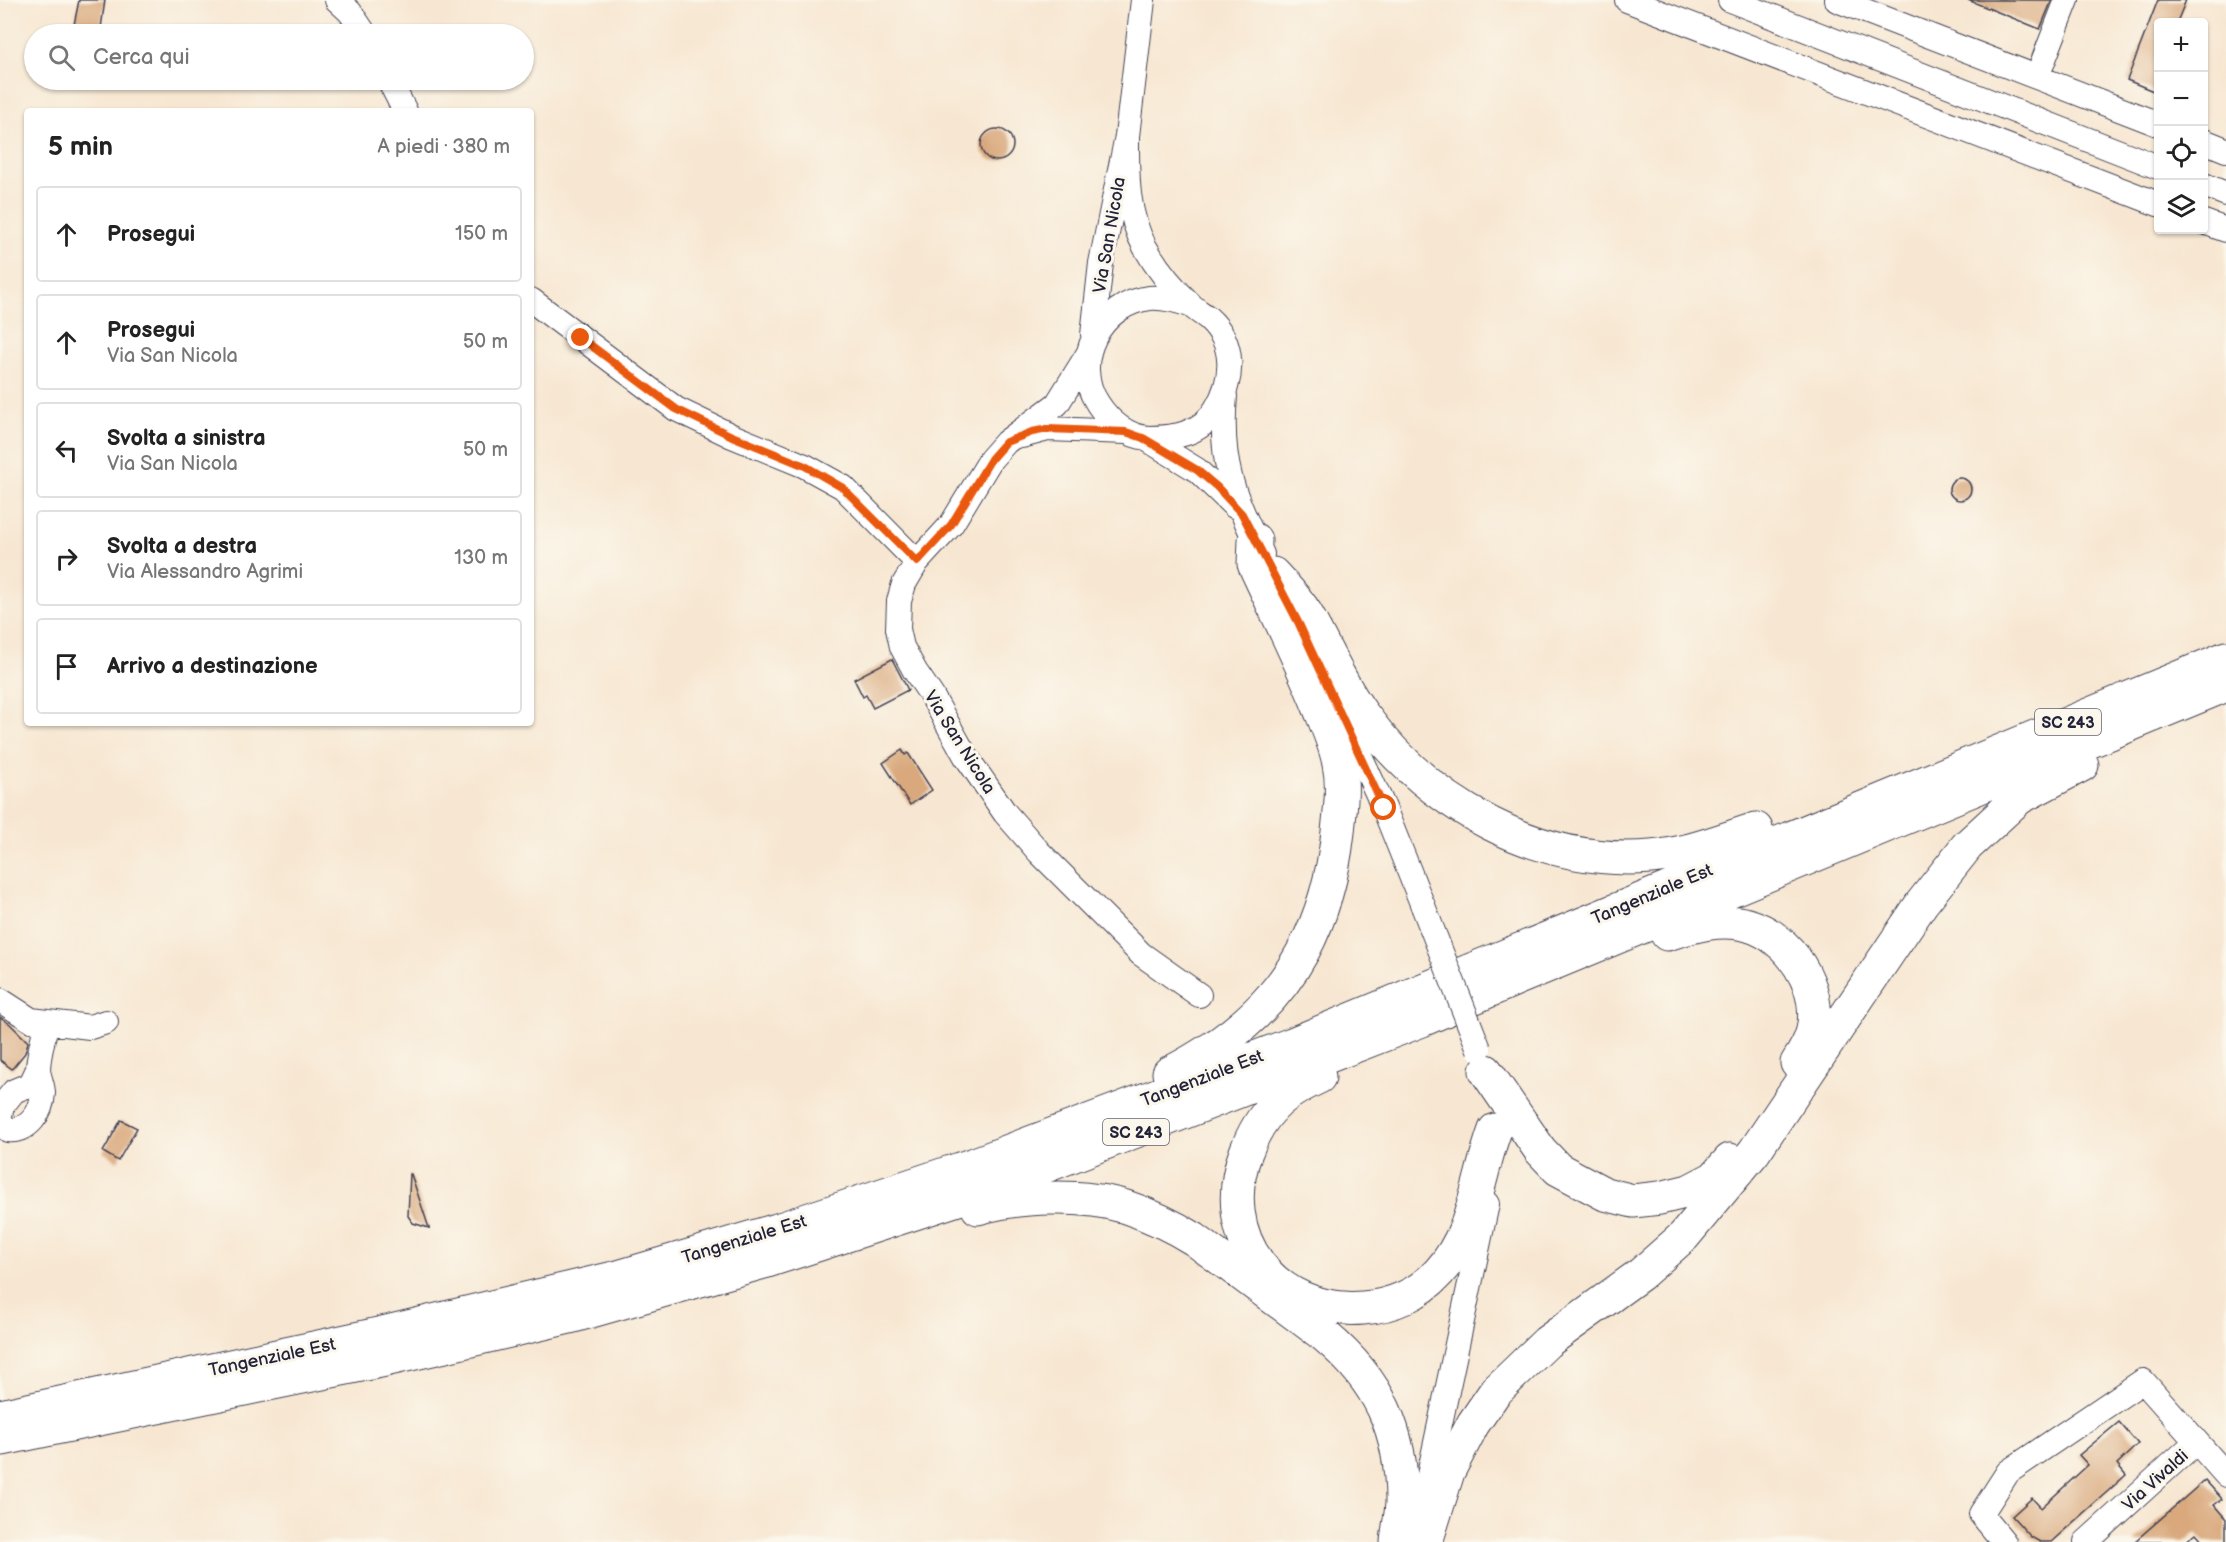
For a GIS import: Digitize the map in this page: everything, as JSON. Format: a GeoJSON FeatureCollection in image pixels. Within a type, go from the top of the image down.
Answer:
{"type":"FeatureCollection","features":[{"type":"Feature","properties":{"kind":"highway"},"geometry":{"type":"LineString","coordinates":[[972,1166],[1032,1128],[1183,1067],[1207,1052],[1238,1030],[1266,1004],[1292,973],[1314,931],[1329,885],[1336,844],[1342,798],[1339,764],[1313,691],[1254,564],[1249,527]]}},
{"type":"Feature","properties":{"kind":"highway"},"geometry":{"type":"LineString","coordinates":[[1273,574],[1302,606],[1361,713],[1383,742],[1408,768],[1473,816],[1508,833],[1583,853],[1621,858],[1653,857],[1694,850],[1873,790],[1910,787]]}},
{"type":"Feature","properties":{"kind":"highway","name":"Tangenziale Est"},"geometry":{"type":"LineString","coordinates":[[0,1416],[378,1334],[606,1280],[777,1230],[972,1166],[1292,1044],[2226,658]]}},
{"type":"Feature","properties":{"kind":"highway","name":"Tangenziale Est"},"geometry":{"type":"LineString","coordinates":[[0,1439],[385,1360],[574,1316],[828,1242],[976,1193],[1422,1020],[2226,684]]}},
{"type":"Feature","properties":{"kind":"highway"},"geometry":{"type":"LineString","coordinates":[[1426,1542],[1448,1472],[1473,1424],[1495,1392],[1547,1342],[1641,1274],[1684,1236],[1702,1216],[1754,1152],[1922,903],[1966,846],[2019,798],[2065,773],[2226,697]]}},
{"type":"Feature","properties":{"kind":"highway"},"geometry":{"type":"LineString","coordinates":[[1483,1060],[1540,1150],[1558,1169],[1605,1194],[1633,1201],[1689,1191],[1714,1178],[1732,1158],[1802,1056],[1813,1030],[1814,1003],[1805,976],[1790,952],[1773,937],[1748,925],[1720,921],[1689,927],[1549,975],[1516,979]]}},
{"type":"Feature","properties":{"kind":"highway"},"geometry":{"type":"LineString","coordinates":[[1422,1020],[1406,1034],[1303,1085],[1274,1106],[1253,1134],[1241,1166],[1238,1199],[1241,1233],[1258,1265],[1285,1289],[1311,1304],[1343,1310],[1379,1307],[1412,1295],[1438,1273],[1459,1244],[1471,1212],[1485,1157],[1495,1130]]}},
{"type":"Feature","properties":{"kind":"highway"},"geometry":{"type":"LineString","coordinates":[[828,1242],[852,1242],[983,1206],[1031,1200],[1105,1202],[1126,1207],[1174,1227],[1224,1261],[1331,1342],[1343,1352],[1376,1392],[1389,1419],[1401,1469],[1402,1503],[1397,1542]]}},
{"type":"Feature","properties":{"kind":"street"},"geometry":{"type":"LineString","coordinates":[[337,0],[350,12],[358,24]]}},
{"type":"Feature","properties":{"kind":"street","name":"Via San Nicola"},"geometry":{"type":"LineString","coordinates":[[1135,435],[1107,417],[1095,399],[1089,384],[1091,345],[1101,263],[1127,136],[1143,0]]}},
{"type":"Feature","properties":{"kind":"street"},"geometry":{"type":"LineString","coordinates":[[1627,0],[2154,202]]}},
{"type":"Feature","properties":{"kind":"street"},"geometry":{"type":"LineString","coordinates":[[1730,0],[2154,165]]}},
{"type":"Feature","properties":{"kind":"street"},"geometry":{"type":"LineString","coordinates":[[2037,77],[2067,0]]}},
{"type":"Feature","properties":{"kind":"street"},"geometry":{"type":"LineString","coordinates":[[1843,1],[2154,122]]}},
{"type":"Feature","properties":{"kind":"street"},"geometry":{"type":"LineString","coordinates":[[394,90],[403,108]]}},
{"type":"Feature","properties":{"kind":"street","name":"Via San Nicola"},"geometry":{"type":"LineString","coordinates":[[1006,442],[1032,432],[1048,429],[1171,438],[1203,424],[1214,413],[1225,393],[1230,368],[1229,351],[1209,319],[1191,305],[1155,262],[1137,229],[1126,181],[1127,136]]}},
{"type":"Feature","properties":{"kind":"street"},"geometry":{"type":"LineString","coordinates":[[2208,143],[2226,150]]}},
{"type":"Feature","properties":{"kind":"street"},"geometry":{"type":"LineString","coordinates":[[2208,187],[2226,194]]}},
{"type":"Feature","properties":{"kind":"street"},"geometry":{"type":"LineString","coordinates":[[2208,223],[2226,230]]}},
{"type":"Feature","properties":{"kind":"street","name":"Via San Nicola"},"geometry":{"type":"LineString","coordinates":[[1191,305],[1178,300],[1151,298],[1128,304],[1108,319],[1057,404],[1006,442],[991,459],[951,525],[917,562],[904,584],[899,601],[898,629],[902,647],[965,755],[1005,813],[1040,852],[1141,954],[1199,995]]}},
{"type":"Feature","properties":{"kind":"street"},"geometry":{"type":"LineString","coordinates":[[534,302],[676,409],[805,466],[843,488],[917,562]]}},
{"type":"Feature","properties":{"kind":"street"},"geometry":{"type":"LineString","coordinates":[[1225,393],[1223,412],[1228,477],[1249,527],[1324,678],[1379,797],[1483,1060],[1494,1107],[1495,1158],[1489,1196],[1415,1542]]}},
{"type":"Feature","properties":{"kind":"street"},"geometry":{"type":"LineString","coordinates":[[1135,435],[1197,470],[1217,487],[1249,527]]}},
{"type":"Feature","properties":{"kind":"street"},"geometry":{"type":"LineString","coordinates":[[0,1000],[31,1020],[90,1027],[106,1022]]}},
{"type":"Feature","properties":{"kind":"street"},"geometry":{"type":"LineString","coordinates":[[0,1116],[2,1106],[14,1092],[31,1083],[38,1069],[46,1023]]}},
{"type":"Feature","properties":{"kind":"street"},"geometry":{"type":"LineString","coordinates":[[0,1122],[8,1130],[18,1131],[29,1125],[38,1110],[43,1094],[38,1069]]}},
{"type":"Feature","properties":{"kind":"street"},"geometry":{"type":"LineString","coordinates":[[2004,1542],[1980,1514],[2008,1472],[2143,1381],[2226,1475]]}},
{"type":"Feature","properties":{"kind":"street","name":"Via Vivaldi"},"geometry":{"type":"LineString","coordinates":[[2086,1542],[2196,1442]]}},
{"type":"Feature","properties":{"kind":"building"},"geometry":{"type":"Polygon","coordinates":[[[79,0],[105,0],[102,24],[74,24],[79,0]]]}},
{"type":"Feature","properties":{"kind":"building"},"geometry":{"type":"Polygon","coordinates":[[[1968,0],[2052,0],[2040,29],[1968,0]]]}},
{"type":"Feature","properties":{"kind":"building"},"geometry":{"type":"Polygon","coordinates":[[[2158,0],[2186,0],[2179,18],[2154,18],[2154,91],[2127,80],[2158,0]]]}},
{"type":"Feature","properties":{"kind":"building"},"geometry":{"type":"Polygon","coordinates":[[[997,129],[1008,134],[1013,145],[1008,156],[997,161],[986,156],[981,145],[986,134],[997,129]]]}},
{"type":"Feature","properties":{"kind":"building"},"geometry":{"type":"Polygon","coordinates":[[[1960,478],[1968,481],[1971,489],[1968,497],[1960,500],[1952,497],[1949,489],[1952,481],[1960,478]]]}},
{"type":"Feature","properties":{"kind":"building"},"geometry":{"type":"Polygon","coordinates":[[[892,659],[908,690],[873,708],[866,695],[863,697],[854,679],[892,659]]]}},
{"type":"Feature","properties":{"kind":"building"},"geometry":{"type":"Polygon","coordinates":[[[902,750],[905,755],[908,753],[932,790],[910,805],[883,763],[902,750]]]}},
{"type":"Feature","properties":{"kind":"building"},"geometry":{"type":"Polygon","coordinates":[[[0,1017],[28,1042],[25,1053],[12,1069],[0,1060],[0,1017]]]}},
{"type":"Feature","properties":{"kind":"building"},"geometry":{"type":"Polygon","coordinates":[[[121,1120],[137,1128],[118,1161],[103,1152],[121,1120]]]}},
{"type":"Feature","properties":{"kind":"building"},"geometry":{"type":"Polygon","coordinates":[[[410,1174],[429,1228],[413,1223],[408,1216],[410,1174]]]}},
{"type":"Feature","properties":{"kind":"building"},"geometry":{"type":"Polygon","coordinates":[[[2119,1422],[2138,1444],[2117,1464],[2126,1475],[2051,1542],[2040,1542],[2031,1537],[2012,1516],[2032,1498],[2041,1508],[2088,1465],[2079,1455],[2119,1422]]]}},
{"type":"Feature","properties":{"kind":"building"},"geometry":{"type":"Polygon","coordinates":[[[2205,1480],[2222,1499],[2214,1505],[2226,1519],[2226,1542],[2204,1542],[2196,1533],[2185,1542],[2134,1542],[2205,1480]]]}},
{"type":"Feature","properties":{"kind":"route"},"geometry":{"type":"LineString","coordinates":[[581,338],[676,409],[732,436],[805,466],[843,488],[917,562],[951,525],[991,459],[1006,442],[1032,432],[1048,429],[1088,429],[1126,432],[1143,438],[1172,454],[1197,470],[1217,487],[1242,514],[1299,624],[1384,808]]}}]}
